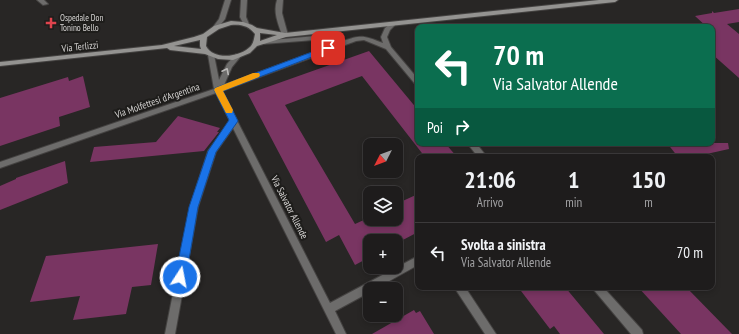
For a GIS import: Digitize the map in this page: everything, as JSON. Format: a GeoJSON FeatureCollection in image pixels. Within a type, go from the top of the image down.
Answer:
{"type":"FeatureCollection","features":[{"type":"Feature","properties":{"kind":"main road"},"geometry":{"type":"LineString","coordinates":[[285,35],[256,30],[246,24],[231,23],[216,27],[206,35],[203,40],[203,45],[209,54],[222,58],[238,56],[246,53],[256,44],[285,35],[615,0]]}},
{"type":"Feature","properties":{"kind":"main road"},"geometry":{"type":"LineString","coordinates":[[256,30],[258,34],[256,44]]}},
{"type":"Feature","properties":{"kind":"main road","name":"Via Terlizzi"},"geometry":{"type":"LineString","coordinates":[[0,64],[162,47],[196,40],[206,35]]}},
{"type":"Feature","properties":{"kind":"main road","name":"Via Terlizzi"},"geometry":{"type":"LineString","coordinates":[[162,47],[209,54]]}},
{"type":"Feature","properties":{"kind":"street"},"geometry":{"type":"LineString","coordinates":[[216,27],[222,19],[228,0]]}},
{"type":"Feature","properties":{"kind":"street"},"geometry":{"type":"LineString","coordinates":[[244,0],[243,17],[246,24]]}},
{"type":"Feature","properties":{"kind":"street"},"geometry":{"type":"LineString","coordinates":[[280,0],[278,13],[285,35]]}},
{"type":"Feature","properties":{"kind":"street"},"geometry":{"type":"LineString","coordinates":[[393,24],[387,29],[384,36],[388,48],[415,79]]}},
{"type":"Feature","properties":{"kind":"street"},"geometry":{"type":"LineString","coordinates":[[263,42],[327,37],[341,43]]}},
{"type":"Feature","properties":{"kind":"street","name":"Via Molfettesi d'Argentina"},"geometry":{"type":"LineString","coordinates":[[0,165],[218,90],[341,43],[365,38],[388,48]]}},
{"type":"Feature","properties":{"kind":"street","name":"Via Salvator Allende"},"geometry":{"type":"LineString","coordinates":[[209,54],[214,64],[214,76],[218,90],[341,334]]}},
{"type":"Feature","properties":{"kind":"street"},"geometry":{"type":"LineString","coordinates":[[218,90],[229,66],[238,56]]}},
{"type":"Feature","properties":{"kind":"street"},"geometry":{"type":"LineString","coordinates":[[170,334],[194,207],[212,151],[234,121]]}},
{"type":"Feature","properties":{"kind":"street"},"geometry":{"type":"LineString","coordinates":[[474,146],[480,154]]}},
{"type":"Feature","properties":{"kind":"street"},"geometry":{"type":"LineString","coordinates":[[329,309],[415,262]]}},
{"type":"Feature","properties":{"kind":"street"},"geometry":{"type":"LineString","coordinates":[[461,290],[491,334]]}},
{"type":"Feature","properties":{"kind":"street"},"geometry":{"type":"LineString","coordinates":[[600,290],[638,334]]}},
{"type":"Feature","properties":{"kind":"building"},"geometry":{"type":"Polygon","coordinates":[[[739,9],[739,22],[727,24],[739,34],[739,78],[715,57],[715,24],[704,24],[695,16],[712,13],[712,11],[714,13],[739,9]]]}},
{"type":"Feature","properties":{"kind":"building"},"geometry":{"type":"Polygon","coordinates":[[[369,51],[415,106],[415,144],[362,76],[285,105],[355,224],[363,220],[363,226],[403,226],[403,201],[415,195],[415,234],[403,240],[403,234],[363,234],[363,261],[355,265],[339,235],[326,242],[248,94],[369,51]]]}},
{"type":"Feature","properties":{"kind":"building"},"geometry":{"type":"Polygon","coordinates":[[[83,76],[90,107],[59,117],[60,126],[0,146],[0,98],[68,77],[69,81],[83,76]]]}},
{"type":"Feature","properties":{"kind":"building"},"geometry":{"type":"Polygon","coordinates":[[[178,116],[220,128],[217,132],[219,132],[204,151],[90,162],[94,147],[156,142],[178,116]]]}},
{"type":"Feature","properties":{"kind":"building"},"geometry":{"type":"Polygon","coordinates":[[[715,143],[728,143],[729,149],[706,154],[676,154],[669,146],[715,146],[715,143]]]}},
{"type":"Feature","properties":{"kind":"building"},"geometry":{"type":"Polygon","coordinates":[[[416,146],[448,146],[454,154],[423,154],[416,146]]]}},
{"type":"Feature","properties":{"kind":"building"},"geometry":{"type":"Polygon","coordinates":[[[65,161],[68,183],[0,210],[0,186],[16,178],[65,161]]]}},
{"type":"Feature","properties":{"kind":"building"},"geometry":{"type":"Polygon","coordinates":[[[158,244],[151,285],[132,287],[126,314],[73,320],[80,296],[30,302],[46,256],[158,244]]]}},
{"type":"Feature","properties":{"kind":"building"},"geometry":{"type":"Polygon","coordinates":[[[520,290],[567,290],[604,334],[560,334],[554,326],[550,329],[520,290]]]}},
{"type":"Feature","properties":{"kind":"building"},"geometry":{"type":"Polygon","coordinates":[[[641,290],[689,290],[732,334],[681,334],[641,290]]]}},
{"type":"Feature","properties":{"kind":"building"},"geometry":{"type":"Polygon","coordinates":[[[414,310],[416,313],[420,311],[434,334],[372,334],[393,322],[403,322],[403,316],[414,310]]]}},
{"type":"Feature","properties":{"kind":"slow traffic"},"geometry":{"type":"LineString","coordinates":[[229,110],[218,90],[256,75]]}},
{"type":"Feature","properties":{"kind":"place","name":"Ospedale Don Tonino Bello"},"geometry":{"type":"Point","coordinates":[51,23]}},
{"type":"Feature","properties":{"kind":"route"},"geometry":{"type":"LineString","coordinates":[[180,277],[194,207],[212,151],[234,121],[218,90],[328,48]]}}]}
